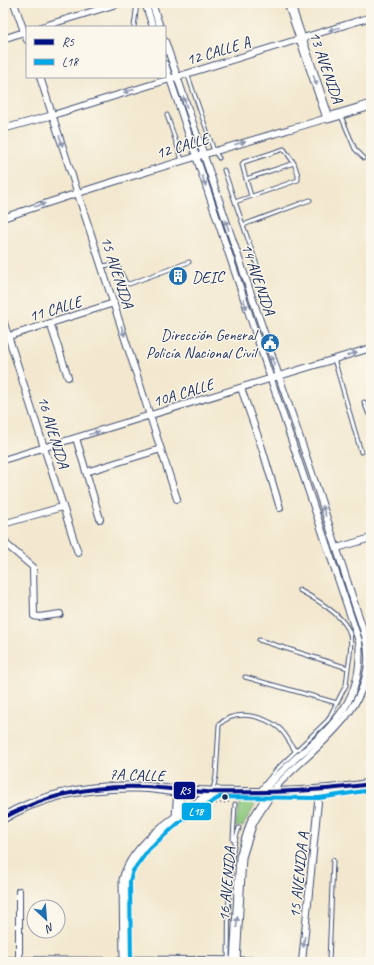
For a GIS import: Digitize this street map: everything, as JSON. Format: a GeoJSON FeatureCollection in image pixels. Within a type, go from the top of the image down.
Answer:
{"type":"FeatureCollection","features":[{"type":"Feature","properties":{"kind":"street"},"geometry":{"type":"LineString","coordinates":[[3,39],[26,32],[14,3]]}},
{"type":"Feature","properties":{"kind":"street"},"geometry":{"type":"LineString","coordinates":[[44,26],[120,3]]}},
{"type":"Feature","properties":{"kind":"street"},"geometry":{"type":"LineString","coordinates":[[145,3],[153,26]]}},
{"type":"Feature","properties":{"kind":"street"},"geometry":{"type":"LineString","coordinates":[[152,3],[160,26]]}},
{"type":"Feature","properties":{"kind":"street","name":"13 AVENIDA"},"geometry":{"type":"LineString","coordinates":[[289,3],[328,118]]}},
{"type":"Feature","properties":{"kind":"street","name":"12 CALLE A"},"geometry":{"type":"LineString","coordinates":[[3,129],[53,116],[170,78],[371,17]]}},
{"type":"Feature","properties":{"kind":"street","name":"14 AVENIDA"},"geometry":{"type":"LineString","coordinates":[[166,44],[337,548],[366,644],[368,674],[348,715],[328,738],[264,792]]}},
{"type":"Feature","properties":{"kind":"street","name":"14 AVENIDA"},"geometry":{"type":"LineString","coordinates":[[166,67],[270,380],[357,633],[360,650],[356,683],[340,715],[331,727],[296,758],[264,792]]}},
{"type":"Feature","properties":{"kind":"street","name":"15 AVENIDA"},"geometry":{"type":"LineString","coordinates":[[40,78],[177,499]]}},
{"type":"Feature","properties":{"kind":"street","name":"12 CALLE"},"geometry":{"type":"LineString","coordinates":[[3,218],[78,192],[182,160],[371,105]]}},
{"type":"Feature","properties":{"kind":"street","name":"11 CALLE"},"geometry":{"type":"LineString","coordinates":[[6,337],[114,304]]}},
{"type":"Feature","properties":{"kind":"street","name":"16 AVENIDA"},"geometry":{"type":"LineString","coordinates":[[3,320],[6,337],[78,553]]}},
{"type":"Feature","properties":{"kind":"street"},"geometry":{"type":"LineString","coordinates":[[50,323],[68,377]]}},
{"type":"Feature","properties":{"kind":"street","name":"10A CALLE"},"geometry":{"type":"LineString","coordinates":[[3,460],[270,380],[371,348]]}},
{"type":"Feature","properties":{"kind":"street"},"geometry":{"type":"LineString","coordinates":[[241,388],[262,448],[280,508]]}},
{"type":"Feature","properties":{"kind":"street"},"geometry":{"type":"LineString","coordinates":[[76,438],[100,519]]}},
{"type":"Feature","properties":{"kind":"street"},"geometry":{"type":"LineString","coordinates":[[86,472],[161,449]]}},
{"type":"Feature","properties":{"kind":"street"},"geometry":{"type":"LineString","coordinates":[[3,524],[62,508]]}},
{"type":"Feature","properties":{"kind":"street"},"geometry":{"type":"LineString","coordinates":[[3,536],[7,545],[33,567],[34,616],[40,617],[60,614]]}},
{"type":"Feature","properties":{"kind":"street"},"geometry":{"type":"LineString","coordinates":[[337,548],[371,538]]}},
{"type":"Feature","properties":{"kind":"street","name":"7A CALLE"},"geometry":{"type":"LineString","coordinates":[[3,818],[34,801],[95,788],[138,787],[180,791],[215,790],[319,792],[371,784]]}},
{"type":"Feature","properties":{"kind":"street"},"geometry":{"type":"LineString","coordinates":[[125,962],[124,880],[127,868],[145,845],[177,816],[215,790]]}},
{"type":"Feature","properties":{"kind":"street"},"geometry":{"type":"LineString","coordinates":[[177,816],[180,791]]}},
{"type":"Feature","properties":{"kind":"street","name":"16 AVENIDA"},"geometry":{"type":"LineString","coordinates":[[231,961],[241,857],[252,822],[264,792]]}},
{"type":"Feature","properties":{"kind":"street","name":"15 AVENIDA A"},"geometry":{"type":"LineString","coordinates":[[302,962],[319,792]]}},
{"type":"Feature","properties":{"kind":"street"},"geometry":{"type":"LineString","coordinates":[[19,891],[19,961]]}},
{"type":"Feature","properties":{"kind":"street"},"geometry":{"type":"LineString","coordinates":[[3,960],[264,962]]}},
{"type":"Feature","properties":{"kind":"lane"},"geometry":{"type":"LineString","coordinates":[[134,26],[137,3]]}},
{"type":"Feature","properties":{"kind":"lane"},"geometry":{"type":"LineString","coordinates":[[187,73],[214,151],[219,158]]}},
{"type":"Feature","properties":{"kind":"lane"},"geometry":{"type":"LineString","coordinates":[[341,114],[355,149],[364,158]]}},
{"type":"Feature","properties":{"kind":"lane"},"geometry":{"type":"LineString","coordinates":[[167,115],[182,160]]}},
{"type":"Feature","properties":{"kind":"lane"},"geometry":{"type":"LineString","coordinates":[[235,202],[298,180],[298,174],[294,162],[284,149],[244,162],[242,164],[251,196]]}},
{"type":"Feature","properties":{"kind":"lane"},"geometry":{"type":"LineString","coordinates":[[246,179],[294,162]]}},
{"type":"Feature","properties":{"kind":"lane"},"geometry":{"type":"LineString","coordinates":[[224,170],[258,268]]}},
{"type":"Feature","properties":{"kind":"lane"},"geometry":{"type":"LineString","coordinates":[[243,224],[310,200]]}},
{"type":"Feature","properties":{"kind":"lane"},"geometry":{"type":"LineString","coordinates":[[102,266],[117,264],[126,283],[129,284],[189,262]]}},
{"type":"Feature","properties":{"kind":"lane"},"geometry":{"type":"LineString","coordinates":[[334,360],[361,452]]}},
{"type":"Feature","properties":{"kind":"lane"},"geometry":{"type":"LineString","coordinates":[[364,402],[371,420]]}},
{"type":"Feature","properties":{"kind":"lane"},"geometry":{"type":"LineString","coordinates":[[264,792],[295,751],[328,720],[346,685],[351,643],[349,633],[345,625],[327,607],[298,590]]}},
{"type":"Feature","properties":{"kind":"lane"},"geometry":{"type":"LineString","coordinates":[[259,640],[348,668]]}},
{"type":"Feature","properties":{"kind":"lane"},"geometry":{"type":"LineString","coordinates":[[245,677],[337,703]]}},
{"type":"Feature","properties":{"kind":"lane"},"geometry":{"type":"LineString","coordinates":[[215,790],[219,725],[230,716],[247,716],[262,719],[275,726],[279,729],[295,751]]}},
{"type":"Feature","properties":{"kind":"lane"},"geometry":{"type":"LineString","coordinates":[[231,961],[234,803]]}},
{"type":"Feature","properties":{"kind":"lane"},"geometry":{"type":"LineString","coordinates":[[234,844],[239,828]]}},
{"type":"Feature","properties":{"kind":"lane"},"geometry":{"type":"LineString","coordinates":[[328,962],[333,860]]}},
{"type":"Feature","properties":{"kind":"path"},"geometry":{"type":"LineString","coordinates":[[209,805],[234,803]]}},
{"type":"Feature","properties":{"kind":"green space"},"geometry":{"type":"Polygon","coordinates":[[[258,800],[243,826],[235,827],[240,801],[258,800]]]}},
{"type":"Feature","properties":{"kind":"transit line","name":"R5"},"geometry":{"type":"LineString","coordinates":[[3,818],[54,797],[107,788],[144,787],[207,792],[269,792],[330,789],[371,784]]}},
{"type":"Feature","properties":{"kind":"transit line","name":"L18"},"geometry":{"type":"LineString","coordinates":[[131,962],[130,881],[133,871],[149,849],[181,821],[220,797],[319,798],[371,790]]}},
{"type":"Feature","properties":{"kind":"place","name":"DEIC"},"geometry":{"type":"Point","coordinates":[178,276]}},
{"type":"Feature","properties":{"kind":"place","name":"Dirección General Policía Nacional Civil"},"geometry":{"type":"Point","coordinates":[270,343]}}]}
